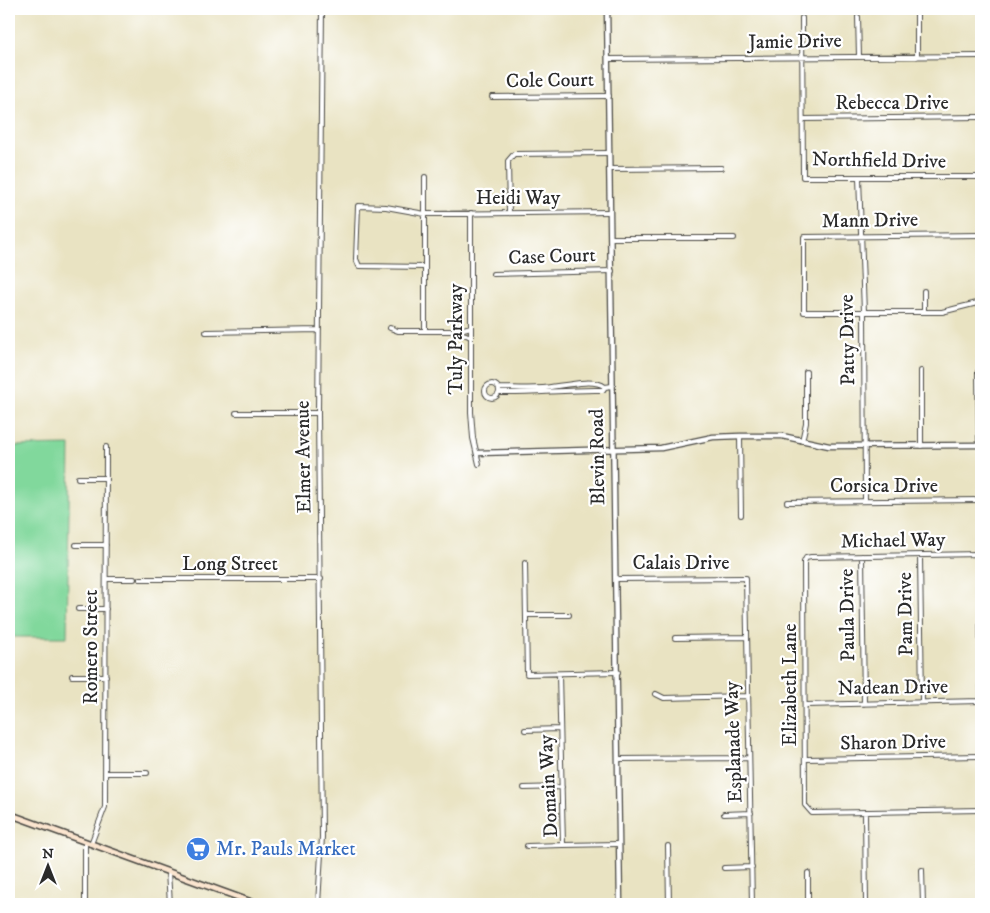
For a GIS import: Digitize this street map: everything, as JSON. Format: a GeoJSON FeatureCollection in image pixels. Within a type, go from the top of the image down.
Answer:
{"type":"FeatureCollection","features":[{"type":"Feature","properties":{"kind":"main road"},"geometry":{"type":"LineString","coordinates":[[9,814],[257,904]]}},
{"type":"Feature","properties":{"kind":"street","name":"Elmer Avenue"},"geometry":{"type":"LineString","coordinates":[[318,904],[322,837],[318,412],[322,9]]}},
{"type":"Feature","properties":{"kind":"street","name":"Blevin Road"},"geometry":{"type":"LineString","coordinates":[[607,9],[620,904]]}},
{"type":"Feature","properties":{"kind":"street"},"geometry":{"type":"LineString","coordinates":[[917,9],[917,56]]}},
{"type":"Feature","properties":{"kind":"street"},"geometry":{"type":"LineString","coordinates":[[933,9],[942,11]]}},
{"type":"Feature","properties":{"kind":"street"},"geometry":{"type":"LineString","coordinates":[[858,17],[859,56]]}},
{"type":"Feature","properties":{"kind":"street","name":"Northfield Drive"},"geometry":{"type":"LineString","coordinates":[[802,18],[803,178],[981,177]]}},
{"type":"Feature","properties":{"kind":"street","name":"Jamie Drive"},"geometry":{"type":"LineString","coordinates":[[609,59],[981,56]]}},
{"type":"Feature","properties":{"kind":"street","name":"Cole Court"},"geometry":{"type":"LineString","coordinates":[[492,97],[609,96]]}},
{"type":"Feature","properties":{"kind":"street","name":"Rebecca Drive"},"geometry":{"type":"LineString","coordinates":[[803,119],[981,117]]}},
{"type":"Feature","properties":{"kind":"street"},"geometry":{"type":"LineString","coordinates":[[509,213],[508,161],[514,154],[610,154]]}},
{"type":"Feature","properties":{"kind":"street"},"geometry":{"type":"LineString","coordinates":[[610,169],[721,168]]}},
{"type":"Feature","properties":{"kind":"street"},"geometry":{"type":"LineString","coordinates":[[425,177],[425,331]]}},
{"type":"Feature","properties":{"kind":"street","name":"Patty Drive"},"geometry":{"type":"LineString","coordinates":[[859,178],[864,312],[863,446],[865,501]]}},
{"type":"Feature","properties":{"kind":"street","name":"Heidi Way"},"geometry":{"type":"LineString","coordinates":[[425,267],[359,266],[356,259],[358,206],[386,207],[425,214],[610,212]]}},
{"type":"Feature","properties":{"kind":"street","name":"Tuly Parkway"},"geometry":{"type":"LineString","coordinates":[[471,213],[472,427],[479,464]]}},
{"type":"Feature","properties":{"kind":"street","name":"Mann Drive"},"geometry":{"type":"LineString","coordinates":[[864,312],[804,312],[804,237],[981,235]]}},
{"type":"Feature","properties":{"kind":"street"},"geometry":{"type":"LineString","coordinates":[[611,238],[734,238]]}},
{"type":"Feature","properties":{"kind":"street","name":"Case Court"},"geometry":{"type":"LineString","coordinates":[[494,274],[612,270]]}},
{"type":"Feature","properties":{"kind":"street"},"geometry":{"type":"LineString","coordinates":[[924,291],[924,312]]}},
{"type":"Feature","properties":{"kind":"street"},"geometry":{"type":"LineString","coordinates":[[864,312],[942,312],[981,302]]}},
{"type":"Feature","properties":{"kind":"street"},"geometry":{"type":"LineString","coordinates":[[390,328],[398,331],[456,331],[471,327]]}},
{"type":"Feature","properties":{"kind":"street"},"geometry":{"type":"LineString","coordinates":[[206,332],[319,330]]}},
{"type":"Feature","properties":{"kind":"street"},"geometry":{"type":"LineString","coordinates":[[456,331],[471,337]]}},
{"type":"Feature","properties":{"kind":"street"},"geometry":{"type":"LineString","coordinates":[[921,371],[921,446]]}},
{"type":"Feature","properties":{"kind":"street"},"geometry":{"type":"LineString","coordinates":[[802,441],[806,423],[806,372]]}},
{"type":"Feature","properties":{"kind":"street"},"geometry":{"type":"LineString","coordinates":[[477,453],[661,448],[713,437],[740,436],[782,436],[829,446],[980,445],[978,372]]}},
{"type":"Feature","properties":{"kind":"street"},"geometry":{"type":"LineString","coordinates":[[539,391],[579,384],[601,383],[605,387]]}},
{"type":"Feature","properties":{"kind":"street"},"geometry":{"type":"LineString","coordinates":[[579,384],[579,389]]}},
{"type":"Feature","properties":{"kind":"street"},"geometry":{"type":"LineString","coordinates":[[499,390],[603,390],[605,387],[612,386]]}},
{"type":"Feature","properties":{"kind":"street"},"geometry":{"type":"LineString","coordinates":[[236,413],[318,412]]}},
{"type":"Feature","properties":{"kind":"street"},"geometry":{"type":"LineString","coordinates":[[740,436],[740,515]]}},
{"type":"Feature","properties":{"kind":"street","name":"Romero Street"},"geometry":{"type":"LineString","coordinates":[[91,844],[105,807],[106,447]]}},
{"type":"Feature","properties":{"kind":"street"},"geometry":{"type":"LineString","coordinates":[[78,478],[106,478]]}},
{"type":"Feature","properties":{"kind":"street","name":"Corsica Drive"},"geometry":{"type":"LineString","coordinates":[[787,502],[981,500]]}},
{"type":"Feature","properties":{"kind":"street"},"geometry":{"type":"LineString","coordinates":[[76,545],[106,545]]}},
{"type":"Feature","properties":{"kind":"street"},"geometry":{"type":"LineString","coordinates":[[980,554],[981,701]]}},
{"type":"Feature","properties":{"kind":"street","name":"Michael Way"},"geometry":{"type":"LineString","coordinates":[[806,558],[980,554]]}},
{"type":"Feature","properties":{"kind":"street","name":"Paula Drive"},"geometry":{"type":"LineString","coordinates":[[862,556],[864,704]]}},
{"type":"Feature","properties":{"kind":"street","name":"Pam Drive"},"geometry":{"type":"LineString","coordinates":[[920,556],[922,702]]}},
{"type":"Feature","properties":{"kind":"street","name":"Elizabeth Lane"},"geometry":{"type":"LineString","coordinates":[[806,558],[804,562],[805,806],[812,813],[864,813]]}},
{"type":"Feature","properties":{"kind":"street"},"geometry":{"type":"LineString","coordinates":[[525,563],[527,674],[618,672]]}},
{"type":"Feature","properties":{"kind":"street","name":"Calais Drive"},"geometry":{"type":"LineString","coordinates":[[616,579],[746,578]]}},
{"type":"Feature","properties":{"kind":"street","name":"Esplanade Way"},"geometry":{"type":"LineString","coordinates":[[746,578],[752,904]]}},
{"type":"Feature","properties":{"kind":"street"},"geometry":{"type":"LineString","coordinates":[[106,579],[134,579]]}},
{"type":"Feature","properties":{"kind":"street","name":"Long Street"},"geometry":{"type":"LineString","coordinates":[[140,580],[321,579]]}},
{"type":"Feature","properties":{"kind":"street"},"geometry":{"type":"LineString","coordinates":[[78,609],[106,609]]}},
{"type":"Feature","properties":{"kind":"street"},"geometry":{"type":"LineString","coordinates":[[526,615],[569,615]]}},
{"type":"Feature","properties":{"kind":"street"},"geometry":{"type":"LineString","coordinates":[[675,638],[747,638]]}},
{"type":"Feature","properties":{"kind":"street","name":"Domain Way"},"geometry":{"type":"LineString","coordinates":[[559,674],[563,845],[619,844]]}},
{"type":"Feature","properties":{"kind":"street"},"geometry":{"type":"LineString","coordinates":[[72,676],[106,676]]}},
{"type":"Feature","properties":{"kind":"street"},"geometry":{"type":"LineString","coordinates":[[656,694],[664,698],[747,696]]}},
{"type":"Feature","properties":{"kind":"street","name":"Nadean Drive"},"geometry":{"type":"LineString","coordinates":[[805,704],[981,701]]}},
{"type":"Feature","properties":{"kind":"street"},"geometry":{"type":"LineString","coordinates":[[525,730],[560,730]]}},
{"type":"Feature","properties":{"kind":"street","name":"Sharon Drive"},"geometry":{"type":"LineString","coordinates":[[806,759],[981,756]]}},
{"type":"Feature","properties":{"kind":"street"},"geometry":{"type":"LineString","coordinates":[[618,759],[748,758]]}},
{"type":"Feature","properties":{"kind":"street"},"geometry":{"type":"LineString","coordinates":[[105,773],[147,773]]}},
{"type":"Feature","properties":{"kind":"street"},"geometry":{"type":"LineString","coordinates":[[524,788],[562,788]]}},
{"type":"Feature","properties":{"kind":"street"},"geometry":{"type":"LineString","coordinates":[[866,904],[864,813],[981,810]]}},
{"type":"Feature","properties":{"kind":"street"},"geometry":{"type":"LineString","coordinates":[[724,814],[751,813]]}},
{"type":"Feature","properties":{"kind":"street"},"geometry":{"type":"LineString","coordinates":[[85,842],[85,904]]}},
{"type":"Feature","properties":{"kind":"street"},"geometry":{"type":"LineString","coordinates":[[527,846],[563,845]]}},
{"type":"Feature","properties":{"kind":"street"},"geometry":{"type":"LineString","coordinates":[[668,846],[669,904]]}},
{"type":"Feature","properties":{"kind":"street"},"geometry":{"type":"LineString","coordinates":[[724,868],[752,867]]}},
{"type":"Feature","properties":{"kind":"street"},"geometry":{"type":"LineString","coordinates":[[922,870],[923,904]]}},
{"type":"Feature","properties":{"kind":"street"},"geometry":{"type":"LineString","coordinates":[[168,872],[170,904]]}},
{"type":"Feature","properties":{"kind":"street"},"geometry":{"type":"LineString","coordinates":[[808,873],[808,904]]}},
{"type":"Feature","properties":{"kind":"green space"},"geometry":{"type":"Polygon","coordinates":[[[70,445],[67,637],[9,637],[9,446],[70,445]]]}},
{"type":"Feature","properties":{"kind":"place","name":"Mr. Pauls Market"},"geometry":{"type":"Point","coordinates":[198,849]}}]}
